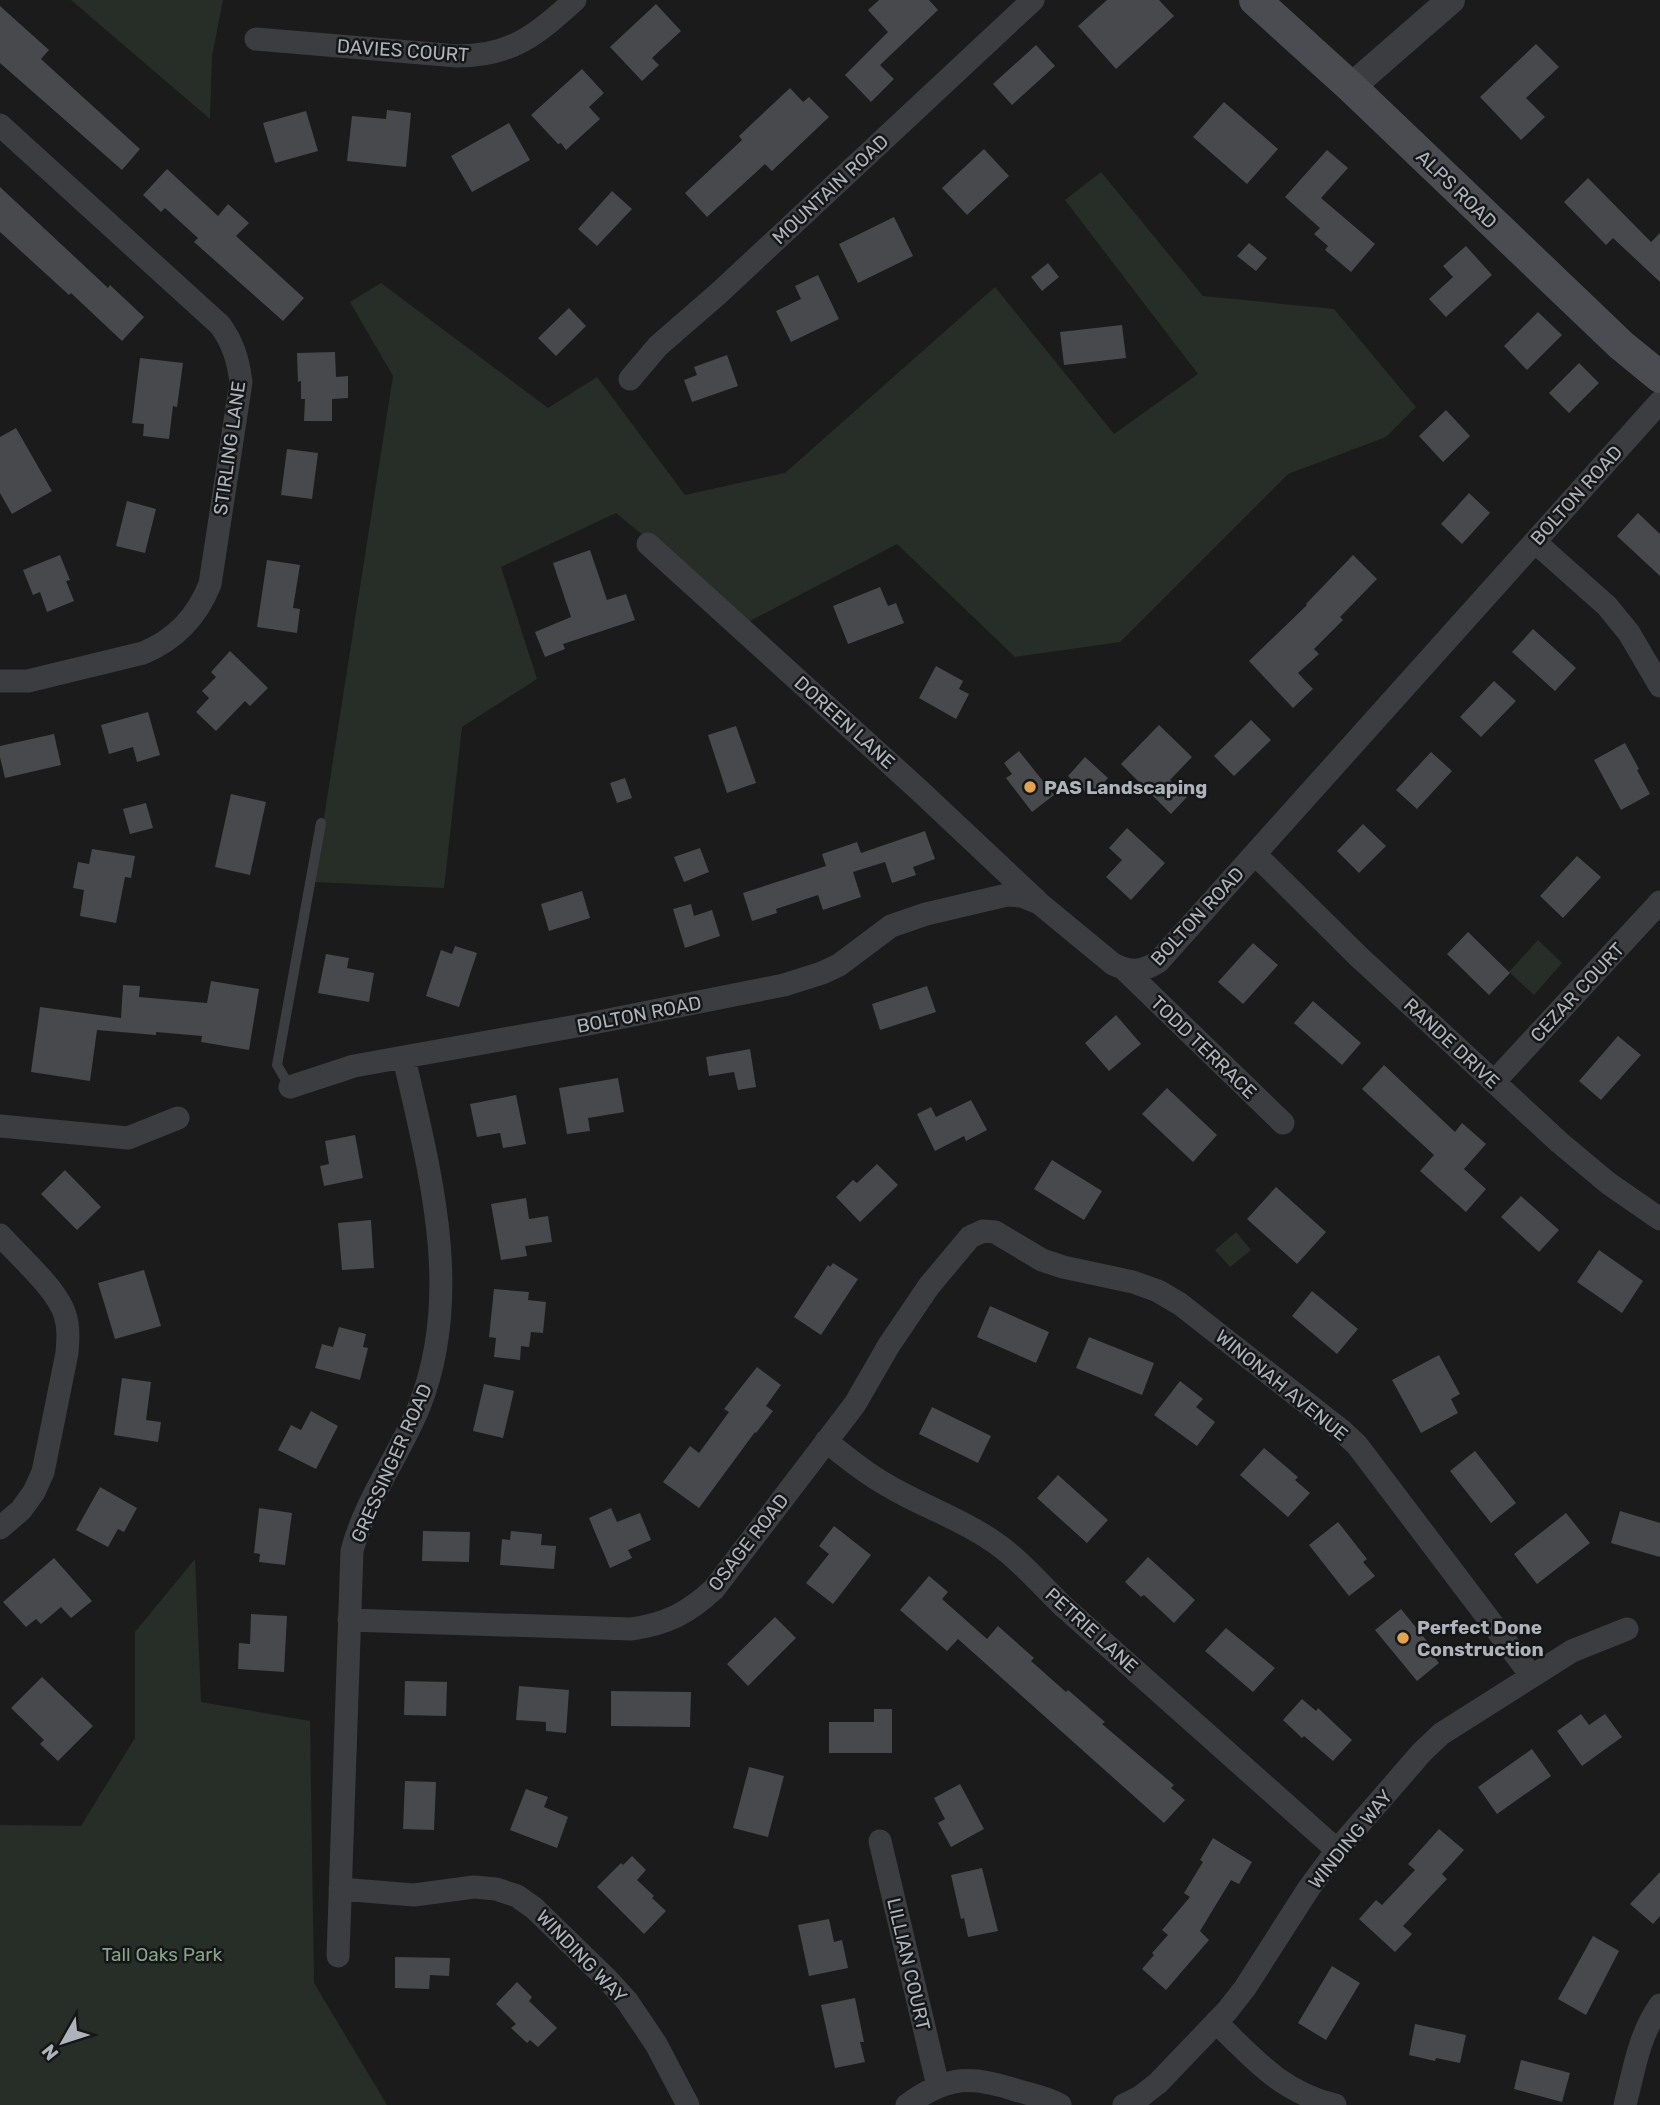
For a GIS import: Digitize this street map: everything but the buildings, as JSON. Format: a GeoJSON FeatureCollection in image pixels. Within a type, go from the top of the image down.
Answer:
{"type":"FeatureCollection","features":[{"type":"Feature","properties":{"kind":"main road","name":"ALPS ROAD"},"geometry":{"type":"LineString","coordinates":[[1255,0],[1622,345],[1660,377]]}},
{"type":"Feature","properties":{"kind":"street","name":"DAVIES COURT"},"geometry":{"type":"LineString","coordinates":[[256,39],[480,56],[526,40],[547,26],[575,0]]}},
{"type":"Feature","properties":{"kind":"street","name":"MOUNTAIN ROAD"},"geometry":{"type":"LineString","coordinates":[[630,379],[658,346],[719,293],[1033,0]]}},
{"type":"Feature","properties":{"kind":"street"},"geometry":{"type":"LineString","coordinates":[[1350,87],[1451,0]]}},
{"type":"Feature","properties":{"kind":"street","name":"STIRLING LANE"},"geometry":{"type":"LineString","coordinates":[[0,125],[220,325],[235,351],[241,382],[210,584],[191,620],[175,635],[143,653],[29,681],[0,681]]}},
{"type":"Feature","properties":{"kind":"street","name":"BOLTON ROAD"},"geometry":{"type":"LineString","coordinates":[[290,1087],[354,1066],[784,985],[839,965],[891,926],[1007,895],[1022,896],[1039,903],[1113,964],[1136,972],[1147,969],[1158,962],[1660,402]]}},
{"type":"Feature","properties":{"kind":"street"},"geometry":{"type":"LineString","coordinates":[[1535,542],[1607,606],[1629,633],[1660,686]]}},
{"type":"Feature","properties":{"kind":"street","name":"DOREEN LANE"},"geometry":{"type":"LineString","coordinates":[[648,544],[1039,903]]}},
{"type":"Feature","properties":{"kind":"street","name":"RANDE DRIVE"},"geometry":{"type":"LineString","coordinates":[[1255,854],[1358,956],[1559,1142],[1608,1183],[1660,1219]]}},
{"type":"Feature","properties":{"kind":"street","name":"CEZAR COURT"},"geometry":{"type":"LineString","coordinates":[[1494,1082],[1660,902]]}},
{"type":"Feature","properties":{"kind":"street","name":"TODD TERRACE"},"geometry":{"type":"LineString","coordinates":[[1125,970],[1283,1123]]}},
{"type":"Feature","properties":{"kind":"street","name":"GRESSINGER ROAD"},"geometry":{"type":"LineString","coordinates":[[338,1956],[352,1551],[357,1530],[419,1406],[432,1365],[440,1324],[442,1284],[438,1234],[430,1175],[404,1058]]}},
{"type":"Feature","properties":{"kind":"street"},"geometry":{"type":"LineString","coordinates":[[0,1126],[128,1138],[178,1118]]}},
{"type":"Feature","properties":{"kind":"street","name":"OSAGE ROAD"},"geometry":{"type":"LineString","coordinates":[[349,1620],[632,1629],[664,1622],[696,1605],[714,1589],[855,1404],[889,1345],[929,1286],[970,1237],[983,1231]]}},
{"type":"Feature","properties":{"kind":"street","name":"WINONAH AVENUE"},"geometry":{"type":"LineString","coordinates":[[983,1231],[995,1232],[1042,1260],[1063,1268],[1133,1282],[1158,1291],[1180,1304],[1341,1430],[1357,1445],[1531,1675]]}},
{"type":"Feature","properties":{"kind":"street"},"geometry":{"type":"LineString","coordinates":[[0,1235],[58,1298],[65,1314],[68,1333],[67,1353],[43,1472],[34,1492],[21,1510],[0,1528]]}},
{"type":"Feature","properties":{"kind":"street","name":"PETRIE LANE"},"geometry":{"type":"LineString","coordinates":[[826,1441],[894,1489],[990,1539],[1337,1850]]}},
{"type":"Feature","properties":{"kind":"street","name":"WINDING WAY"},"geometry":{"type":"LineString","coordinates":[[1124,2105],[1158,2084],[1245,1989],[1309,1888],[1337,1850],[1422,1752],[1441,1734],[1572,1651],[1627,1629]]}},
{"type":"Feature","properties":{"kind":"street","name":"LILLIAN COURT"},"geometry":{"type":"LineString","coordinates":[[880,1841],[938,2086]]}},
{"type":"Feature","properties":{"kind":"street","name":"WINDING WAY"},"geometry":{"type":"LineString","coordinates":[[340,1889],[414,1895],[474,1887],[496,1889],[517,1896],[534,1908],[627,2001],[656,2044],[688,2105]]}},
{"type":"Feature","properties":{"kind":"street"},"geometry":{"type":"LineString","coordinates":[[1625,2105],[1642,2038],[1660,2005]]}},
{"type":"Feature","properties":{"kind":"street"},"geometry":{"type":"LineString","coordinates":[[1216,2022],[1291,2089],[1314,2100],[1335,2105]]}},
{"type":"Feature","properties":{"kind":"street"},"geometry":{"type":"LineString","coordinates":[[907,2105],[938,2086],[972,2080],[991,2081],[1060,2105]]}},
{"type":"Feature","properties":{"kind":"lane"},"geometry":{"type":"LineString","coordinates":[[290,1087],[277,1065],[321,823]]}},
{"type":"Feature","properties":{"kind":"green space"},"geometry":{"type":"Polygon","coordinates":[[[71,0],[223,0],[212,56],[210,119],[71,0]]]}},
{"type":"Feature","properties":{"kind":"green space"},"geometry":{"type":"Polygon","coordinates":[[[1101,172],[1203,296],[1334,309],[1416,407],[1386,437],[1288,474],[1120,642],[1015,657],[897,544],[748,622],[616,513],[501,567],[537,679],[462,727],[444,888],[314,882],[393,376],[350,302],[381,283],[548,408],[597,377],[685,495],[785,473],[995,287],[1114,434],[1198,374],[1065,200],[1101,172]]]}},
{"type":"Feature","properties":{"kind":"green space"},"geometry":{"type":"Polygon","coordinates":[[[1538,940],[1562,963],[1534,995],[1509,972],[1538,940]]]}},
{"type":"Feature","properties":{"kind":"green space"},"geometry":{"type":"Polygon","coordinates":[[[1236,1232],[1251,1250],[1230,1267],[1215,1250],[1236,1232]]]}},
{"type":"Feature","properties":{"kind":"green space","name":"Tall Oaks Park"},"geometry":{"type":"Polygon","coordinates":[[[195,1559],[201,1702],[310,1721],[314,1983],[387,2105],[0,2105],[0,1825],[81,1826],[135,1738],[135,1632],[195,1559]]]}},
{"type":"Feature","properties":{"kind":"place","name":"PAS Landscaping"},"geometry":{"type":"Point","coordinates":[1030,787]}},
{"type":"Feature","properties":{"kind":"place","name":"Perfect Done Construction"},"geometry":{"type":"Point","coordinates":[1403,1638]}}]}
